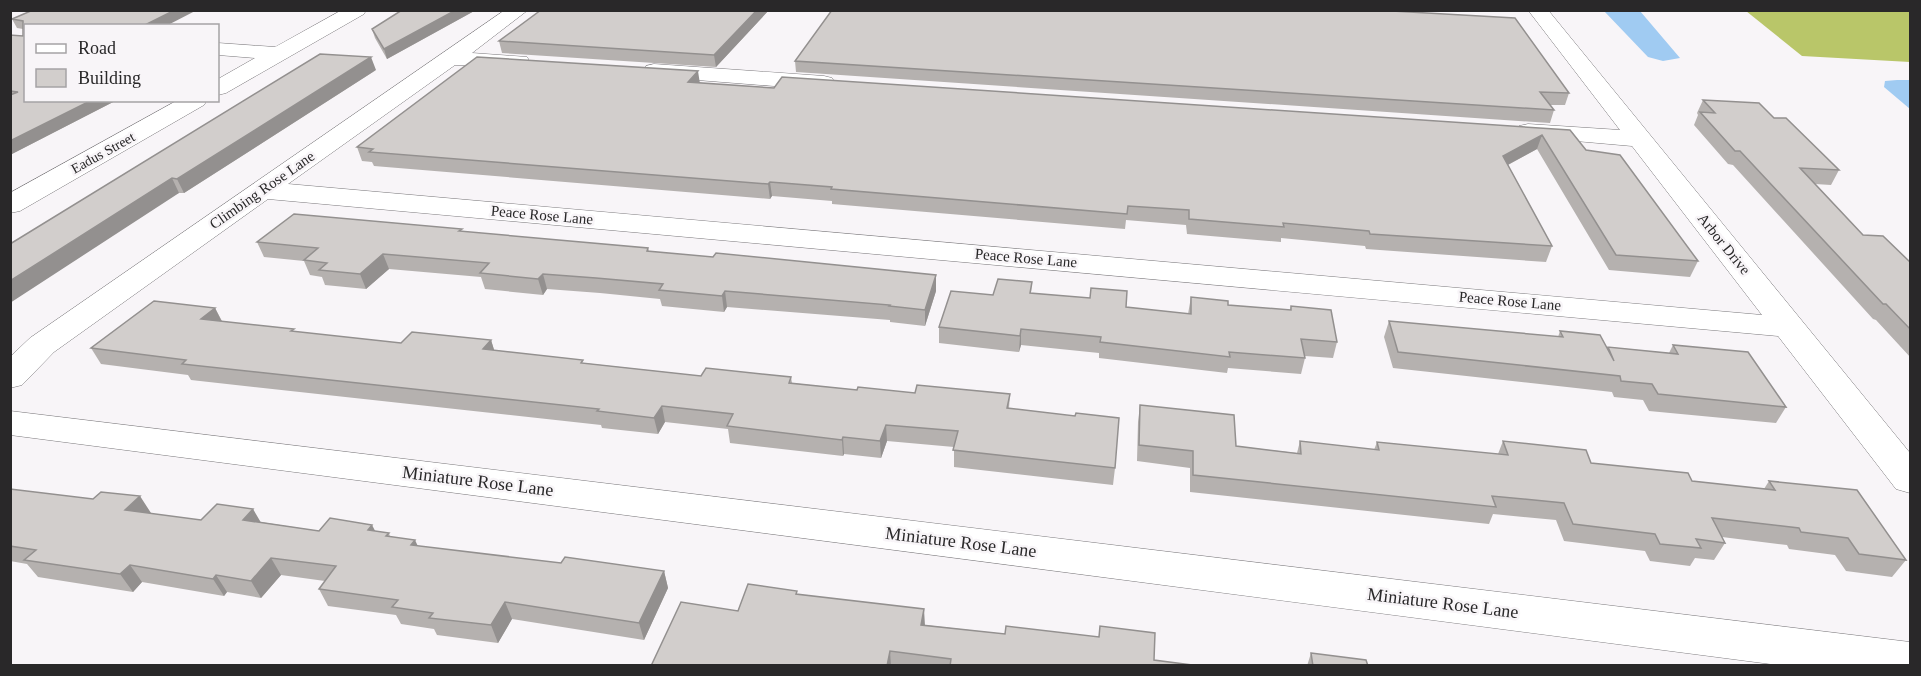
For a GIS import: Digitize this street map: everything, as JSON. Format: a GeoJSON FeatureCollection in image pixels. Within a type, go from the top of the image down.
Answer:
{"type":"FeatureCollection","features":[{"type":"Feature","properties":{"kind":"street"},"geometry":{"type":"LineString","coordinates":[[219,87],[357,10]]}},
{"type":"Feature","properties":{"kind":"street","name":"Climbing Rose Lane"},"geometry":{"type":"LineString","coordinates":[[10,377],[42,345],[519,10]]}},
{"type":"Feature","properties":{"kind":"street","name":"Arbor Drive"},"geometry":{"type":"LineString","coordinates":[[1537,19],[1640,139],[1911,479]]}},
{"type":"Feature","properties":{"kind":"street"},"geometry":{"type":"LineString","coordinates":[[219,49],[279,54]]}},
{"type":"Feature","properties":{"kind":"street"},"geometry":{"type":"LineString","coordinates":[[452,57],[546,64]]}},
{"type":"Feature","properties":{"kind":"street"},"geometry":{"type":"LineString","coordinates":[[628,70],[851,85]]}},
{"type":"Feature","properties":{"kind":"street","name":"Eadus Street"},"geometry":{"type":"LineString","coordinates":[[10,205],[192,102]]}},
{"type":"Feature","properties":{"kind":"street"},"geometry":{"type":"LineString","coordinates":[[1509,130],[1640,139]]}},
{"type":"Feature","properties":{"kind":"street","name":"Peace Rose Lane"},"geometry":{"type":"LineString","coordinates":[[261,190],[1791,327]]}},
{"type":"Feature","properties":{"kind":"street","name":"Miniature Rose Lane"},"geometry":{"type":"LineString","coordinates":[[10,423],[1911,662]]}},
{"type":"Feature","properties":{"kind":"green space"},"geometry":{"type":"Polygon","coordinates":[[[1746,11],[1910,11],[1910,62],[1802,56],[1746,11]]]}},
{"type":"Feature","properties":{"kind":"water"},"geometry":{"type":"Polygon","coordinates":[[[1604,11],[1640,11],[1680,58],[1663,61],[1648,57],[1604,11]]]}},
{"type":"Feature","properties":{"kind":"water"},"geometry":{"type":"Polygon","coordinates":[[[1910,80],[1910,109],[1884,87],[1885,81],[1910,80]]]}},
{"type":"Feature","properties":{"kind":"building"},"geometry":{"type":"Polygon","coordinates":[[[33,10],[175,10],[147,24],[24,24],[24,102],[88,102],[10,141],[10,95],[18,92],[10,91],[10,35],[23,36],[23,21],[12,19],[33,10]]]}},
{"type":"Feature","properties":{"kind":"building"},"geometry":{"type":"Polygon","coordinates":[[[402,10],[456,10],[384,49],[372,29],[402,10]]]}},
{"type":"Feature","properties":{"kind":"building"},"geometry":{"type":"Polygon","coordinates":[[[541,10],[757,10],[714,55],[499,41],[541,10]]]}},
{"type":"Feature","properties":{"kind":"building"},"geometry":{"type":"Polygon","coordinates":[[[832,10],[1374,10],[1515,18],[1569,93],[1540,92],[1554,110],[795,61],[832,10]]]}},
{"type":"Feature","properties":{"kind":"building"},"geometry":{"type":"Polygon","coordinates":[[[320,54],[371,57],[177,179],[172,178],[10,281],[10,244],[320,54]]]}},
{"type":"Feature","properties":{"kind":"building"},"geometry":{"type":"Polygon","coordinates":[[[477,57],[698,71],[688,82],[774,88],[782,77],[1570,130],[1586,150],[1620,155],[1698,261],[1616,255],[1542,135],[1503,156],[1552,246],[1370,234],[1369,231],[1283,223],[1284,227],[1189,219],[1189,210],[1128,206],[1127,214],[831,189],[832,187],[770,182],[768,184],[369,152],[373,149],[357,147],[477,57]]]}},
{"type":"Feature","properties":{"kind":"building"},"geometry":{"type":"Polygon","coordinates":[[[1703,100],[1759,103],[1774,118],[1786,118],[1839,170],[1800,168],[1863,235],[1883,236],[1911,263],[1911,330],[1886,304],[1883,304],[1740,151],[1735,151],[1700,112],[1715,113],[1703,100]]]}},
{"type":"Feature","properties":{"kind":"building"},"geometry":{"type":"Polygon","coordinates":[[[294,214],[648,248],[647,251],[713,257],[716,253],[936,275],[925,310],[725,291],[722,296],[659,290],[663,284],[596,278],[543,274],[538,279],[480,273],[489,263],[383,254],[360,274],[319,270],[327,263],[304,260],[318,248],[257,242],[294,214]]]}},
{"type":"Feature","properties":{"kind":"building"},"geometry":{"type":"Polygon","coordinates":[[[998,279],[1032,282],[1030,293],[1090,298],[1091,288],[1127,291],[1126,307],[1191,314],[1191,297],[1228,301],[1228,305],[1291,310],[1291,306],[1331,310],[1337,342],[1301,339],[1305,358],[1229,352],[1230,357],[1100,342],[1101,337],[1021,329],[1020,336],[939,327],[951,291],[993,295],[998,279]]]}},
{"type":"Feature","properties":{"kind":"building"},"geometry":{"type":"Polygon","coordinates":[[[154,301],[215,308],[201,319],[401,343],[412,332],[491,340],[483,349],[583,360],[581,363],[701,376],[706,368],[791,377],[789,383],[857,390],[858,387],[915,393],[917,385],[1010,394],[1007,408],[1075,416],[1076,413],[1119,418],[1115,468],[953,450],[958,431],[886,425],[880,441],[843,437],[842,440],[727,426],[733,414],[662,406],[654,418],[597,411],[599,409],[182,364],[186,360],[91,348],[154,301]]]}},
{"type":"Feature","properties":{"kind":"building"},"geometry":{"type":"Polygon","coordinates":[[[1389,321],[1563,337],[1560,331],[1600,335],[1614,361],[1608,347],[1678,354],[1673,345],[1748,352],[1786,407],[1658,394],[1652,384],[1621,381],[1620,376],[1398,352],[1389,321]]]}},
{"type":"Feature","properties":{"kind":"building"},"geometry":{"type":"Polygon","coordinates":[[[1140,405],[1234,415],[1236,446],[1301,454],[1300,441],[1379,450],[1377,442],[1508,455],[1503,441],[1586,450],[1591,463],[1688,473],[1692,481],[1775,490],[1769,481],[1857,490],[1906,560],[1859,554],[1848,538],[1801,532],[1799,528],[1712,518],[1725,543],[1696,539],[1701,548],[1660,544],[1655,534],[1573,524],[1564,503],[1492,496],[1496,507],[1193,475],[1193,451],[1139,445],[1140,405]]]}},
{"type":"Feature","properties":{"kind":"building"},"geometry":{"type":"Polygon","coordinates":[[[10,489],[93,499],[101,492],[140,496],[125,510],[201,520],[217,504],[253,509],[243,520],[319,531],[330,518],[372,525],[368,530],[389,533],[386,536],[415,540],[411,545],[561,563],[565,557],[664,571],[639,623],[505,602],[491,625],[429,618],[433,613],[392,607],[398,600],[319,589],[336,566],[271,558],[251,581],[216,575],[213,579],[130,565],[120,574],[24,560],[36,550],[10,546],[10,489]]]}},
{"type":"Feature","properties":{"kind":"building"},"geometry":{"type":"Polygon","coordinates":[[[748,584],[797,591],[796,594],[924,609],[921,625],[1005,634],[1006,626],[1099,637],[1100,626],[1155,633],[1154,660],[1200,666],[950,666],[951,659],[890,651],[887,666],[651,666],[681,602],[738,611],[748,584]]]}},
{"type":"Feature","properties":{"kind":"building"},"geometry":{"type":"Polygon","coordinates":[[[1311,653],[1366,660],[1368,666],[1313,666],[1311,653]]]}}]}
